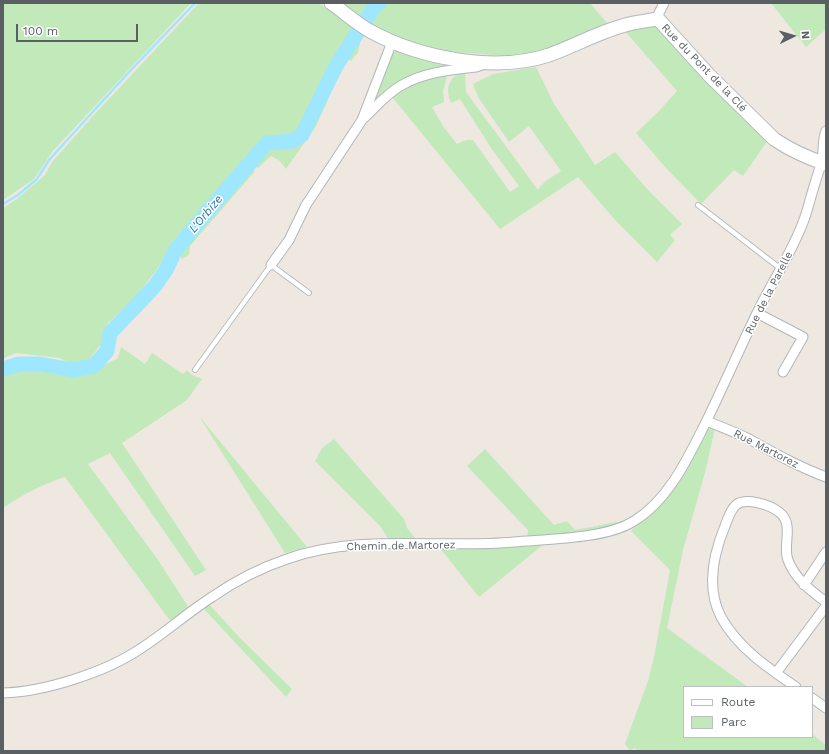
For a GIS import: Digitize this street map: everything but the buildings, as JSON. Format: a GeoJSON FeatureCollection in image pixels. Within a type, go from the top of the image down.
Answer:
{"type":"FeatureCollection","features":[{"type":"Feature","properties":{"kind":"street","name":"Rue du Pont de la Clé"},"geometry":{"type":"LineString","coordinates":[[330,3],[365,27],[392,42],[421,52],[487,63],[514,62],[535,59],[623,25],[642,21],[658,20],[709,75],[774,139],[783,146],[824,163]]}},
{"type":"Feature","properties":{"kind":"street"},"geometry":{"type":"LineString","coordinates":[[658,20],[658,12],[664,3]]}},
{"type":"Feature","properties":{"kind":"street"},"geometry":{"type":"LineString","coordinates":[[271,265],[289,240],[306,205],[362,120],[392,42]]}},
{"type":"Feature","properties":{"kind":"street"},"geometry":{"type":"LineString","coordinates":[[362,120],[387,96],[401,86],[415,79],[435,73],[476,67],[487,63]]}},
{"type":"Feature","properties":{"kind":"street","name":"Rue de la Parelle"},"geometry":{"type":"LineString","coordinates":[[707,421],[758,312],[798,234],[824,163],[823,138],[826,131]]}},
{"type":"Feature","properties":{"kind":"street"},"geometry":{"type":"LineString","coordinates":[[758,312],[803,337],[783,372]]}},
{"type":"Feature","properties":{"kind":"street","name":"Rue Martorez"},"geometry":{"type":"LineString","coordinates":[[707,421],[748,439],[806,469],[826,477]]}},
{"type":"Feature","properties":{"kind":"street","name":"Chemin de Martorez"},"geometry":{"type":"LineString","coordinates":[[3,693],[19,692],[54,685],[80,677],[124,658],[138,651],[217,594],[240,580],[268,566],[311,552],[360,545],[495,544],[581,536],[618,529],[633,522],[646,512],[670,485],[707,421]]}},
{"type":"Feature","properties":{"kind":"street"},"geometry":{"type":"LineString","coordinates":[[795,686],[746,650],[721,616],[715,600],[712,581],[716,552],[730,512],[736,505],[743,501],[760,504],[778,511],[784,516],[787,522],[788,531],[786,549],[787,559],[791,569],[804,585],[826,602]]}},
{"type":"Feature","properties":{"kind":"street"},"geometry":{"type":"LineString","coordinates":[[804,585],[826,552]]}},
{"type":"Feature","properties":{"kind":"street"},"geometry":{"type":"LineString","coordinates":[[776,673],[826,606]]}},
{"type":"Feature","properties":{"kind":"street"},"geometry":{"type":"LineString","coordinates":[[813,699],[826,708]]}},
{"type":"Feature","properties":{"kind":"lane"},"geometry":{"type":"LineString","coordinates":[[698,205],[780,269]]}},
{"type":"Feature","properties":{"kind":"lane"},"geometry":{"type":"LineString","coordinates":[[195,370],[271,265],[309,293]]}},
{"type":"Feature","properties":{"kind":"green space"},"geometry":{"type":"Polygon","coordinates":[[[3,3],[191,3],[52,152],[34,179],[3,200],[3,3]]]}},
{"type":"Feature","properties":{"kind":"green space"},"geometry":{"type":"Polygon","coordinates":[[[199,3],[319,3],[362,35],[358,52],[351,61],[342,55],[321,91],[327,102],[316,126],[286,169],[280,161],[271,156],[258,168],[248,160],[244,162],[255,171],[190,246],[189,255],[182,259],[175,241],[155,272],[137,295],[108,323],[104,330],[101,344],[89,360],[72,364],[59,358],[16,353],[6,357],[3,360],[3,208],[17,199],[45,175],[52,162],[92,117],[199,3]]]}},
{"type":"Feature","properties":{"kind":"green space"},"geometry":{"type":"Polygon","coordinates":[[[342,3],[372,3],[361,16],[342,3]]]}},
{"type":"Feature","properties":{"kind":"green space"},"geometry":{"type":"Polygon","coordinates":[[[387,3],[590,3],[607,23],[575,38],[534,53],[505,56],[444,51],[385,34],[370,24],[387,3]]]}},
{"type":"Feature","properties":{"kind":"green space"},"geometry":{"type":"Polygon","coordinates":[[[771,3],[826,3],[826,29],[806,47],[771,3]]]}},
{"type":"Feature","properties":{"kind":"green space"},"geometry":{"type":"Polygon","coordinates":[[[656,24],[768,140],[743,176],[734,170],[701,204],[665,167],[636,133],[677,91],[624,30],[656,24]]]}},
{"type":"Feature","properties":{"kind":"green space"},"geometry":{"type":"Polygon","coordinates":[[[401,50],[461,64],[426,72],[371,108],[391,54],[395,51],[401,50]]]}},
{"type":"Feature","properties":{"kind":"green space"},"geometry":{"type":"Polygon","coordinates":[[[536,67],[554,104],[595,165],[615,152],[648,190],[682,224],[670,235],[675,240],[657,262],[616,221],[578,177],[500,229],[392,97],[412,85],[448,73],[443,91],[444,102],[432,107],[443,126],[457,144],[466,140],[473,140],[510,192],[519,186],[491,148],[460,99],[451,103],[449,98],[449,83],[455,76],[465,72],[466,92],[538,190],[546,181],[561,171],[529,126],[509,142],[478,97],[473,84],[493,74],[536,67]]]}},
{"type":"Feature","properties":{"kind":"green space"},"geometry":{"type":"Polygon","coordinates":[[[121,347],[145,364],[152,353],[183,374],[187,370],[192,375],[202,379],[187,400],[122,443],[206,570],[195,576],[110,453],[88,464],[158,560],[189,608],[171,622],[65,477],[33,490],[3,508],[3,376],[13,371],[23,369],[72,375],[89,373],[118,358],[121,347]]]}},
{"type":"Feature","properties":{"kind":"green space"},"geometry":{"type":"Polygon","coordinates":[[[199,416],[307,547],[285,553],[199,416]]]}},
{"type":"Feature","properties":{"kind":"green space"},"geometry":{"type":"Polygon","coordinates":[[[710,428],[715,428],[706,469],[683,550],[667,628],[747,686],[683,686],[683,738],[813,738],[813,735],[826,745],[826,751],[639,751],[634,748],[630,751],[625,744],[648,681],[654,657],[670,570],[631,531],[664,500],[707,430],[710,428]]]}},
{"type":"Feature","properties":{"kind":"green space"},"geometry":{"type":"Polygon","coordinates":[[[334,439],[404,519],[407,528],[415,538],[389,540],[380,526],[315,461],[322,448],[334,439]]]}},
{"type":"Feature","properties":{"kind":"green space"},"geometry":{"type":"Polygon","coordinates":[[[485,449],[554,525],[567,521],[575,530],[627,520],[604,531],[527,537],[528,530],[467,466],[485,449]]]}},
{"type":"Feature","properties":{"kind":"green space"},"geometry":{"type":"Polygon","coordinates":[[[544,544],[479,597],[439,547],[544,544]]]}},
{"type":"Feature","properties":{"kind":"green space"},"geometry":{"type":"Polygon","coordinates":[[[208,603],[240,638],[292,689],[286,697],[203,608],[208,603]]]}},
{"type":"Feature","properties":{"kind":"waterway"},"geometry":{"type":"LineString","coordinates":[[3,204],[18,195],[37,179],[49,160],[130,71],[195,3]]}},
{"type":"Feature","properties":{"kind":"waterway","name":"L'Orbize"},"geometry":{"type":"LineString","coordinates":[[3,369],[19,364],[40,364],[72,370],[94,366],[107,351],[110,333],[154,287],[166,270],[175,251],[267,143],[293,141],[302,135],[336,66],[372,10],[379,3]]}}]}
